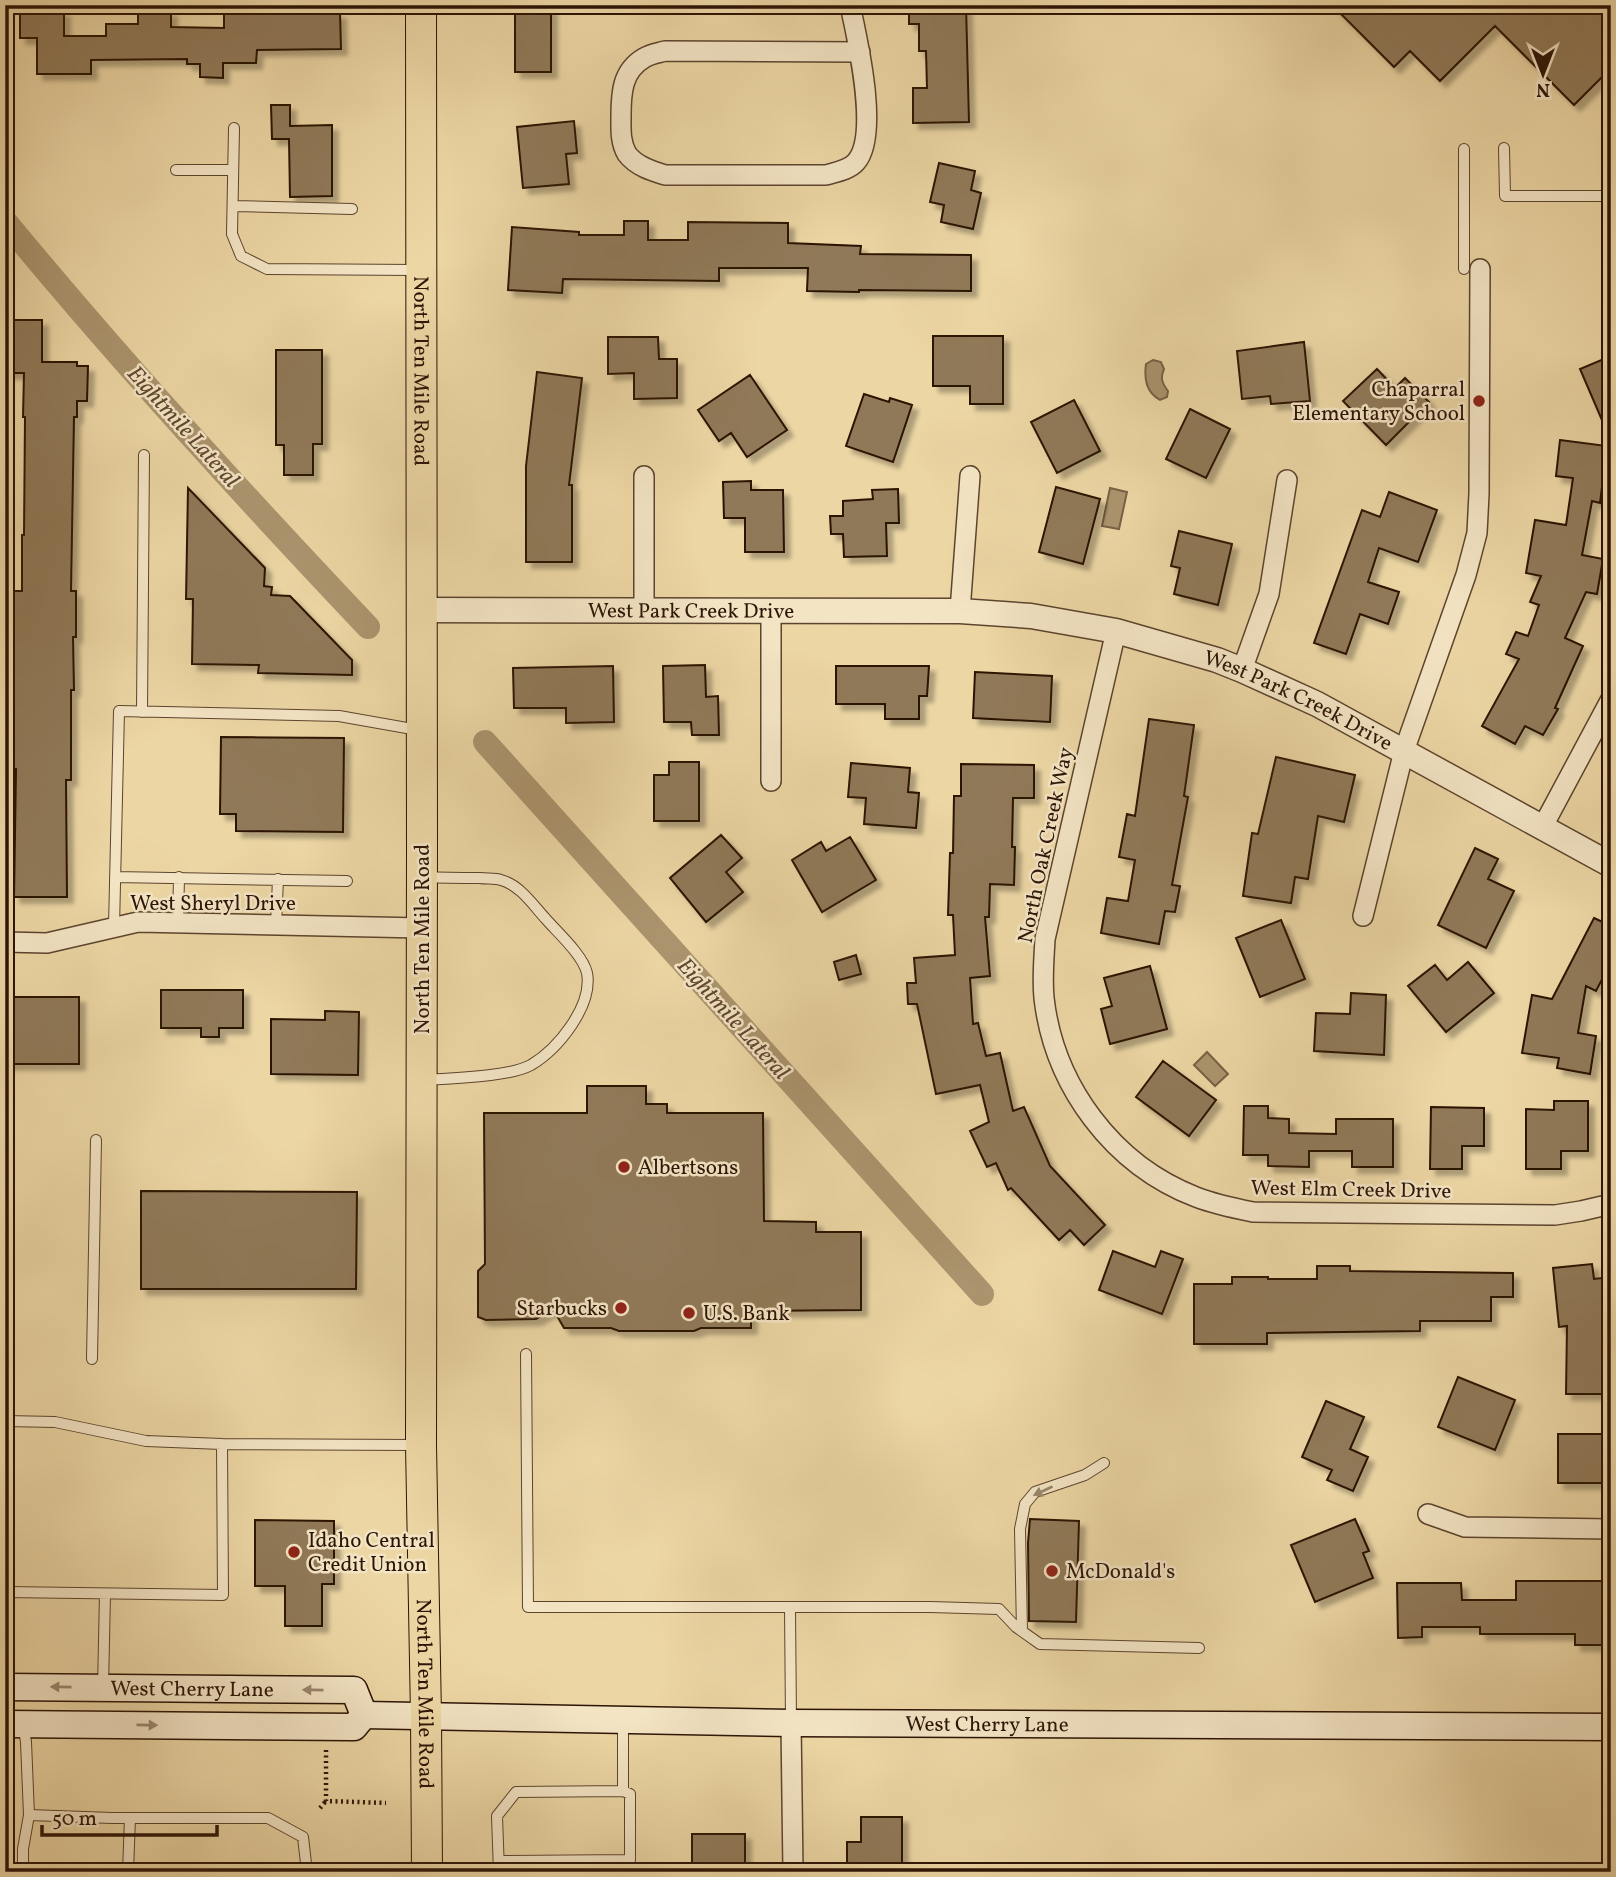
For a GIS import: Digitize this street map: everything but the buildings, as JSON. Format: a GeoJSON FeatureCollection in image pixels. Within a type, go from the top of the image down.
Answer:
{"type":"FeatureCollection","features":[{"type":"Feature","properties":{"kind":"main road","name":"North Ten Mile Road"},"geometry":{"type":"LineString","coordinates":[[421,5],[421,1445],[427,1872]]}},
{"type":"Feature","properties":{"kind":"main road","name":"West Cherry Lane"},"geometry":{"type":"LineString","coordinates":[[5,1686],[354,1690],[364,1715]]}},
{"type":"Feature","properties":{"kind":"main road","name":"West Cherry Lane"},"geometry":{"type":"LineString","coordinates":[[364,1715],[791,1723],[1611,1727]]}},
{"type":"Feature","properties":{"kind":"main road","name":"West Cherry Lane"},"geometry":{"type":"LineString","coordinates":[[14,1724],[354,1727],[364,1715]]}},
{"type":"Feature","properties":{"kind":"street"},"geometry":{"type":"LineString","coordinates":[[850,5],[860,52],[866,83],[866,134],[856,162],[842,171],[826,175],[666,175],[634,162],[627,153],[621,137],[621,93],[633,67],[646,56],[665,51],[860,52]]}},
{"type":"Feature","properties":{"kind":"street"},"geometry":{"type":"LineString","coordinates":[[1363,916],[1404,751],[1466,575],[1477,533],[1479,494],[1472,269]]}},
{"type":"Feature","properties":{"kind":"street"},"geometry":{"type":"LineString","coordinates":[[644,476],[644,610]]}},
{"type":"Feature","properties":{"kind":"street"},"geometry":{"type":"LineString","coordinates":[[960,611],[970,476]]}},
{"type":"Feature","properties":{"kind":"street"},"geometry":{"type":"LineString","coordinates":[[1242,670],[1269,594],[1287,480]]}},
{"type":"Feature","properties":{"kind":"street","name":"West Park Creek Drive"},"geometry":{"type":"LineString","coordinates":[[421,610],[960,611],[1031,616],[1116,631],[1217,660],[1317,704],[1611,865]]}},
{"type":"Feature","properties":{"kind":"street"},"geometry":{"type":"LineString","coordinates":[[771,610],[771,781]]}},
{"type":"Feature","properties":{"kind":"street","name":"North Oak Creek Way"},"geometry":{"type":"LineString","coordinates":[[1083,1107],[1057,1055],[1051,1036],[1044,997],[1045,939],[1116,631]]}},
{"type":"Feature","properties":{"kind":"street"},"geometry":{"type":"LineString","coordinates":[[1542,828],[1611,699]]}},
{"type":"Feature","properties":{"kind":"street","name":"West Sheryl Drive"},"geometry":{"type":"LineString","coordinates":[[5,942],[47,943],[138,922],[422,928]]}},
{"type":"Feature","properties":{"kind":"street","name":"West Elm Creek Drive"},"geometry":{"type":"LineString","coordinates":[[1083,1107],[1121,1151],[1161,1180],[1196,1197],[1253,1212],[1555,1214],[1581,1212],[1611,1204]]}},
{"type":"Feature","properties":{"kind":"street"},"geometry":{"type":"LineString","coordinates":[[1428,1514],[1465,1527],[1611,1529]]}},
{"type":"Feature","properties":{"kind":"street"},"geometry":{"type":"LineString","coordinates":[[791,1723],[793,1872]]}},
{"type":"Feature","properties":{"kind":"lane"},"geometry":{"type":"LineString","coordinates":[[234,128],[232,234],[241,256],[267,269],[421,271]]}},
{"type":"Feature","properties":{"kind":"lane"},"geometry":{"type":"LineString","coordinates":[[1504,148],[1505,196],[1611,197]]}},
{"type":"Feature","properties":{"kind":"lane"},"geometry":{"type":"LineString","coordinates":[[1464,149],[1472,269]]}},
{"type":"Feature","properties":{"kind":"lane"},"geometry":{"type":"LineString","coordinates":[[176,170],[233,170]]}},
{"type":"Feature","properties":{"kind":"lane"},"geometry":{"type":"LineString","coordinates":[[233,206],[352,209]]}},
{"type":"Feature","properties":{"kind":"lane"},"geometry":{"type":"LineString","coordinates":[[142,712],[144,455]]}},
{"type":"Feature","properties":{"kind":"lane"},"geometry":{"type":"LineString","coordinates":[[114,927],[119,711],[339,716],[422,731]]}},
{"type":"Feature","properties":{"kind":"lane"},"geometry":{"type":"LineString","coordinates":[[115,877],[347,881]]}},
{"type":"Feature","properties":{"kind":"lane"},"geometry":{"type":"LineString","coordinates":[[178,923],[179,877]]}},
{"type":"Feature","properties":{"kind":"lane"},"geometry":{"type":"LineString","coordinates":[[422,877],[501,879],[514,886],[578,955],[587,972],[586,993],[581,1010],[570,1028],[551,1049],[531,1065],[508,1072],[422,1081]]}},
{"type":"Feature","properties":{"kind":"lane"},"geometry":{"type":"LineString","coordinates":[[276,925],[278,879]]}},
{"type":"Feature","properties":{"kind":"lane"},"geometry":{"type":"LineString","coordinates":[[92,1359],[96,1140]]}},
{"type":"Feature","properties":{"kind":"lane"},"geometry":{"type":"LineString","coordinates":[[526,1353],[528,1606],[930,1606],[999,1609],[1016,1627],[1040,1644],[1199,1648]]}},
{"type":"Feature","properties":{"kind":"lane"},"geometry":{"type":"LineString","coordinates":[[5,1421],[55,1422],[146,1441],[421,1445]]}},
{"type":"Feature","properties":{"kind":"lane"},"geometry":{"type":"LineString","coordinates":[[5,1592],[223,1595],[222,1444]]}},
{"type":"Feature","properties":{"kind":"lane"},"geometry":{"type":"LineString","coordinates":[[1022,1632],[1020,1529],[1025,1504],[1035,1492],[1085,1475],[1104,1463]]}},
{"type":"Feature","properties":{"kind":"lane"},"geometry":{"type":"LineString","coordinates":[[103,1688],[105,1594]]}},
{"type":"Feature","properties":{"kind":"lane"},"geometry":{"type":"LineString","coordinates":[[790,1607],[791,1723]]}},
{"type":"Feature","properties":{"kind":"lane"},"geometry":{"type":"LineString","coordinates":[[623,1720],[623,1791]]}},
{"type":"Feature","properties":{"kind":"lane"},"geometry":{"type":"LineString","coordinates":[[14,1724],[26,1742],[29,1815],[23,1849],[23,1872]]}},
{"type":"Feature","properties":{"kind":"lane"},"geometry":{"type":"LineString","coordinates":[[623,1791],[630,1794],[630,1860],[499,1866],[498,1816],[516,1792],[623,1791]]}},
{"type":"Feature","properties":{"kind":"lane"},"geometry":{"type":"LineString","coordinates":[[29,1815],[268,1818],[303,1837],[307,1872]]}},
{"type":"Feature","properties":{"kind":"lane"},"geometry":{"type":"LineString","coordinates":[[128,1872],[130,1818]]}},
{"type":"Feature","properties":{"kind":"path"},"geometry":{"type":"LineString","coordinates":[[320,1808],[326,1801],[326,1746]]}},
{"type":"Feature","properties":{"kind":"path"},"geometry":{"type":"LineString","coordinates":[[326,1801],[386,1803]]}},
{"type":"Feature","properties":{"kind":"shaded area"},"geometry":{"type":"Polygon","coordinates":[[[1153,360],[1161,362],[1164,369],[1162,380],[1168,391],[1167,397],[1160,400],[1149,389],[1145,375],[1146,364],[1153,360]]]}},
{"type":"Feature","properties":{"kind":"shaded area"},"geometry":{"type":"Polygon","coordinates":[[[1110,488],[1127,492],[1119,529],[1102,526],[1110,488]]]}},
{"type":"Feature","properties":{"kind":"shaded area"},"geometry":{"type":"Polygon","coordinates":[[[1207,1052],[1228,1074],[1215,1086],[1194,1065],[1207,1052]]]}},
{"type":"Feature","properties":{"kind":"waterway","name":"Eightmile Lateral"},"geometry":{"type":"LineString","coordinates":[[5,221],[183,427],[368,627]]}},
{"type":"Feature","properties":{"kind":"waterway","name":"Eightmile Lateral"},"geometry":{"type":"LineString","coordinates":[[485,742],[982,1294]]}},
{"type":"Feature","properties":{"kind":"place","name":"Chaparral Elementary School"},"geometry":{"type":"Point","coordinates":[1479,401]}},
{"type":"Feature","properties":{"kind":"place","name":"Albertsons"},"geometry":{"type":"Point","coordinates":[624,1167]}},
{"type":"Feature","properties":{"kind":"place","name":"Starbucks"},"geometry":{"type":"Point","coordinates":[621,1308]}},
{"type":"Feature","properties":{"kind":"place","name":"U.S. Bank"},"geometry":{"type":"Point","coordinates":[689,1313]}},
{"type":"Feature","properties":{"kind":"place","name":"Idaho Central Credit Union"},"geometry":{"type":"Point","coordinates":[294,1552]}},
{"type":"Feature","properties":{"kind":"place","name":"McDonald's"},"geometry":{"type":"Point","coordinates":[1052,1571]}}]}
